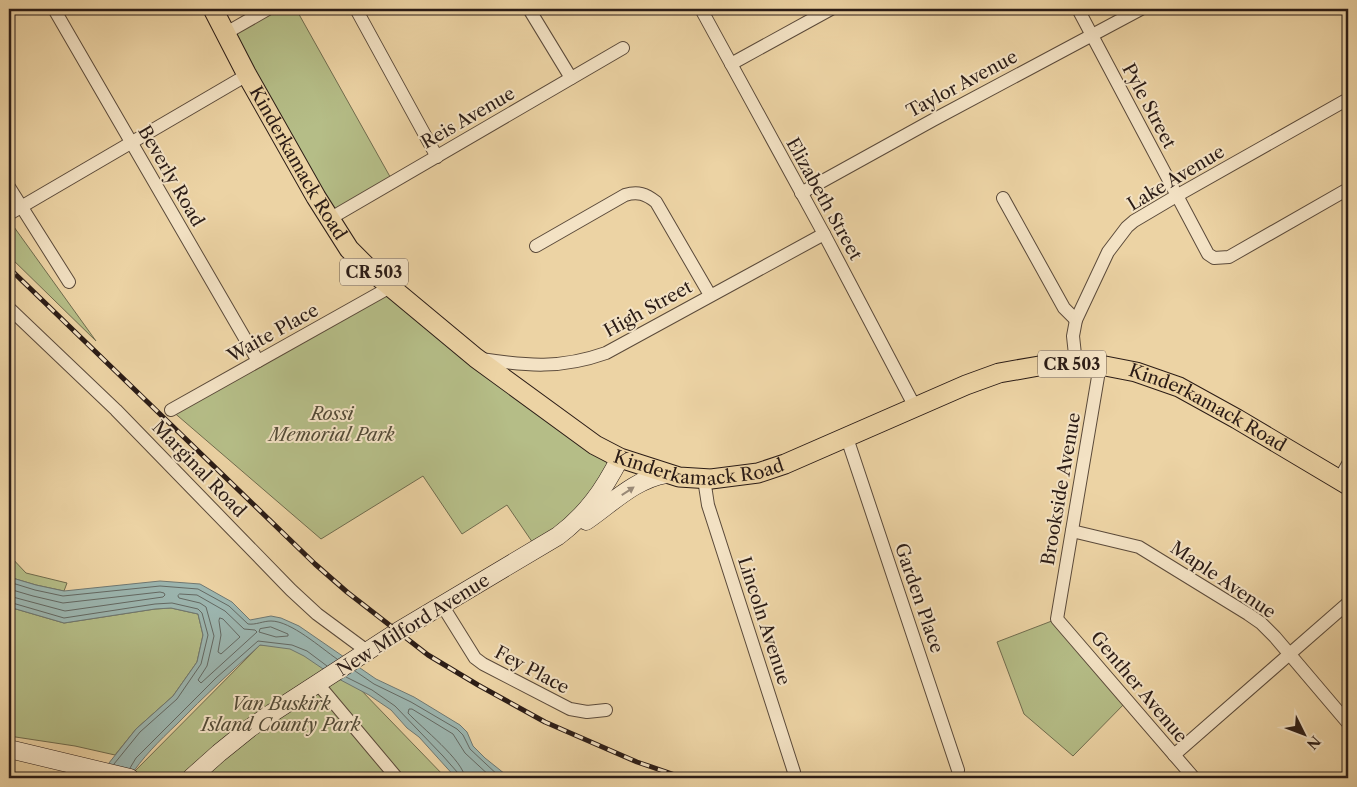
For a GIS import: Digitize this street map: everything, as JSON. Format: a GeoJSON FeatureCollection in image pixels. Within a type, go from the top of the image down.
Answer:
{"type":"FeatureCollection","features":[{"type":"Feature","properties":{"kind":"main road","name":"Kinderkamack Road"},"geometry":{"type":"LineString","coordinates":[[213,9],[316,197],[349,249],[476,358],[595,445],[620,458],[679,477],[723,478],[758,473],[786,464],[915,407],[999,373],[1039,366],[1076,364],[1100,365],[1136,372],[1179,387],[1344,482]]}},
{"type":"Feature","properties":{"kind":"main road","name":"New Milford Avenue"},"geometry":{"type":"LineString","coordinates":[[191,778],[218,753],[250,728],[367,651],[558,536],[574,523],[599,496],[620,458]]}},
{"type":"Feature","properties":{"kind":"main road"},"geometry":{"type":"LineString","coordinates":[[558,536],[570,532],[639,484],[652,477],[666,474]]}},
{"type":"Feature","properties":{"kind":"main road"},"geometry":{"type":"LineString","coordinates":[[9,749],[129,778]]}},
{"type":"Feature","properties":{"kind":"street","name":"Beverly Road"},"geometry":{"type":"LineString","coordinates":[[54,9],[258,361]]}},
{"type":"Feature","properties":{"kind":"street"},"geometry":{"type":"LineString","coordinates":[[226,33],[268,9]]}},
{"type":"Feature","properties":{"kind":"street"},"geometry":{"type":"LineString","coordinates":[[356,9],[437,157]]}},
{"type":"Feature","properties":{"kind":"street"},"geometry":{"type":"LineString","coordinates":[[529,9],[571,78]]}},
{"type":"Feature","properties":{"kind":"street","name":"Elizabeth Street"},"geometry":{"type":"LineString","coordinates":[[701,9],[824,234],[915,407]]}},
{"type":"Feature","properties":{"kind":"street"},"geometry":{"type":"LineString","coordinates":[[731,64],[831,9]]}},
{"type":"Feature","properties":{"kind":"street","name":"Pyle Street"},"geometry":{"type":"LineString","coordinates":[[1078,9],[1208,254],[1214,258],[1229,256],[1348,189]]}},
{"type":"Feature","properties":{"kind":"street","name":"Taylor Avenue"},"geometry":{"type":"LineString","coordinates":[[801,193],[1141,9]]}},
{"type":"Feature","properties":{"kind":"street","name":"Reis Avenue"},"geometry":{"type":"LineString","coordinates":[[331,218],[623,48]]}},
{"type":"Feature","properties":{"kind":"street"},"geometry":{"type":"LineString","coordinates":[[9,214],[248,75]]}},
{"type":"Feature","properties":{"kind":"street","name":"Lake Avenue"},"geometry":{"type":"LineString","coordinates":[[1076,364],[1073,336],[1076,320],[1108,252],[1121,234],[1134,221],[1348,99]]}},
{"type":"Feature","properties":{"kind":"street"},"geometry":{"type":"LineString","coordinates":[[9,187],[69,282]]}},
{"type":"Feature","properties":{"kind":"street"},"geometry":{"type":"LineString","coordinates":[[536,246],[624,195],[633,192],[642,193],[656,202],[710,295]]}},
{"type":"Feature","properties":{"kind":"street"},"geometry":{"type":"LineString","coordinates":[[1003,198],[1064,308],[1076,320]]}},
{"type":"Feature","properties":{"kind":"street","name":"High Street"},"geometry":{"type":"LineString","coordinates":[[476,358],[525,365],[569,364],[587,360],[606,353],[824,234]]}},
{"type":"Feature","properties":{"kind":"street","name":"Waite Place"},"geometry":{"type":"LineString","coordinates":[[171,410],[392,286]]}},
{"type":"Feature","properties":{"kind":"street","name":"Marginal Road"},"geometry":{"type":"LineString","coordinates":[[9,308],[129,422],[291,590],[317,614],[367,651]]}},
{"type":"Feature","properties":{"kind":"street","name":"Brookside Avenue"},"geometry":{"type":"LineString","coordinates":[[1057,619],[1100,365]]}},
{"type":"Feature","properties":{"kind":"street","name":"Garden Place"},"geometry":{"type":"LineString","coordinates":[[847,438],[958,770]]}},
{"type":"Feature","properties":{"kind":"street"},"geometry":{"type":"LineString","coordinates":[[1344,482],[1348,464]]}},
{"type":"Feature","properties":{"kind":"street","name":"Lincoln Avenue"},"geometry":{"type":"LineString","coordinates":[[704,478],[708,505],[794,772]]}},
{"type":"Feature","properties":{"kind":"street","name":"Maple Avenue"},"geometry":{"type":"LineString","coordinates":[[1072,531],[1139,547],[1261,623],[1348,723]]}},
{"type":"Feature","properties":{"kind":"street"},"geometry":{"type":"LineString","coordinates":[[1174,755],[1348,603]]}},
{"type":"Feature","properties":{"kind":"street","name":"Fey Place"},"geometry":{"type":"LineString","coordinates":[[442,605],[475,658],[483,664],[570,709],[587,712],[606,710]]}},
{"type":"Feature","properties":{"kind":"street","name":"Genther Avenue"},"geometry":{"type":"LineString","coordinates":[[1057,619],[1194,778]]}},
{"type":"Feature","properties":{"kind":"street"},"geometry":{"type":"LineString","coordinates":[[318,684],[397,778]]}},
{"type":"Feature","properties":{"kind":"green space"},"geometry":{"type":"Polygon","coordinates":[[[268,9],[296,9],[393,182],[331,218],[226,33],[268,9]]]}},
{"type":"Feature","properties":{"kind":"green space"},"geometry":{"type":"Polygon","coordinates":[[[9,219],[14,227],[96,341],[9,256],[9,219]]]}},
{"type":"Feature","properties":{"kind":"green space","name":"Rossi Memorial Park"},"geometry":{"type":"Polygon","coordinates":[[[392,286],[620,458],[608,482],[537,549],[507,505],[462,534],[423,476],[321,539],[171,410],[392,286]]]}},
{"type":"Feature","properties":{"kind":"green space"},"geometry":{"type":"Polygon","coordinates":[[[9,555],[26,573],[67,583],[64,591],[9,577],[9,555]]]}},
{"type":"Feature","properties":{"kind":"green space"},"geometry":{"type":"Polygon","coordinates":[[[9,607],[64,623],[171,608],[198,614],[203,635],[197,662],[173,696],[136,729],[115,755],[75,746],[9,736],[9,607]]]}},
{"type":"Feature","properties":{"kind":"green space"},"geometry":{"type":"Polygon","coordinates":[[[1057,619],[1128,700],[1073,756],[1024,714],[997,642],[1057,619]]]}},
{"type":"Feature","properties":{"kind":"green space","name":"Van Buskirk Island County Park"},"geometry":{"type":"Polygon","coordinates":[[[260,645],[293,645],[359,688],[446,778],[128,778],[260,645]]]}},
{"type":"Feature","properties":{"kind":"water"},"geometry":{"type":"Polygon","coordinates":[[[9,577],[64,591],[160,581],[200,584],[232,602],[250,620],[271,616],[299,626],[376,679],[414,697],[460,725],[467,732],[473,746],[510,778],[456,778],[419,737],[407,728],[391,710],[369,695],[335,677],[290,649],[260,645],[157,743],[129,778],[97,778],[136,729],[173,696],[197,662],[203,635],[198,614],[171,608],[155,609],[64,623],[9,607],[9,577]]]}},
{"type":"Feature","properties":{"kind":"railway"},"geometry":{"type":"LineString","coordinates":[[9,268],[315,564],[347,592],[428,655],[545,722],[637,762],[684,778]]}}]}
